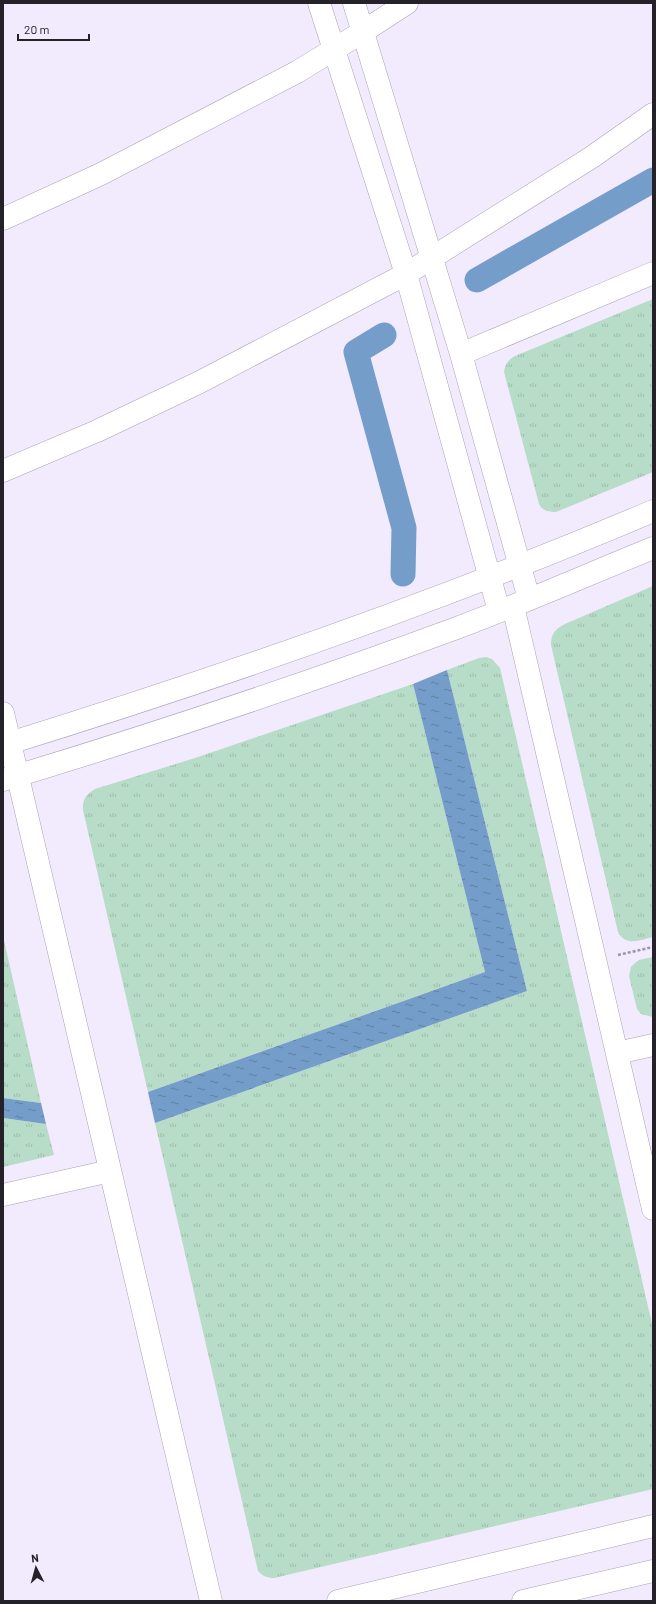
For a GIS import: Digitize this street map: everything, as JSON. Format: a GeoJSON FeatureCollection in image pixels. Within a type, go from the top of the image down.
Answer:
{"type":"FeatureCollection","features":[{"type":"Feature","properties":{"kind":"street"},"geometry":{"type":"LineString","coordinates":[[319,3],[406,274],[490,578],[514,605]]}},
{"type":"Feature","properties":{"kind":"street"},"geometry":{"type":"LineString","coordinates":[[354,3],[433,258],[520,566],[514,605],[653,1209]]}},
{"type":"Feature","properties":{"kind":"street"},"geometry":{"type":"LineString","coordinates":[[3,219],[101,174],[297,72],[364,32],[407,3]]}},
{"type":"Feature","properties":{"kind":"street"},"geometry":{"type":"LineString","coordinates":[[3,471],[97,431],[198,383],[406,274],[592,157],[653,114]]}},
{"type":"Feature","properties":{"kind":"street"},"geometry":{"type":"LineString","coordinates":[[461,354],[653,273]]}},
{"type":"Feature","properties":{"kind":"street"},"geometry":{"type":"LineString","coordinates":[[6,743],[165,694],[265,660],[490,578],[653,512]]}},
{"type":"Feature","properties":{"kind":"street"},"geometry":{"type":"LineString","coordinates":[[10,778],[258,698],[455,628],[653,548]]}},
{"type":"Feature","properties":{"kind":"street"},"geometry":{"type":"LineString","coordinates":[[3,713],[10,778],[110,1171],[211,1601]]}},
{"type":"Feature","properties":{"kind":"street"},"geometry":{"type":"LineString","coordinates":[[617,1053],[653,1045]]}},
{"type":"Feature","properties":{"kind":"street"},"geometry":{"type":"LineString","coordinates":[[3,1195],[110,1171]]}},
{"type":"Feature","properties":{"kind":"street"},"geometry":{"type":"LineString","coordinates":[[338,1601],[653,1526]]}},
{"type":"Feature","properties":{"kind":"street"},"geometry":{"type":"LineString","coordinates":[[523,1601],[653,1571]]}},
{"type":"Feature","properties":{"kind":"path"},"geometry":{"type":"LineString","coordinates":[[616,956],[653,947]]}},
{"type":"Feature","properties":{"kind":"green space"},"geometry":{"type":"Polygon","coordinates":[[[653,299],[653,472],[556,512],[546,511],[539,504],[504,372],[506,364],[515,356],[653,299]]]}},
{"type":"Feature","properties":{"kind":"green space"},"geometry":{"type":"Polygon","coordinates":[[[653,586],[653,937],[638,941],[629,941],[621,937],[618,932],[551,641],[554,632],[565,624],[653,586]]]}},
{"type":"Feature","properties":{"kind":"green space"},"geometry":{"type":"Polygon","coordinates":[[[486,657],[492,659],[500,668],[653,1328],[653,1489],[269,1578],[258,1571],[155,1123],[527,991],[447,670],[479,658],[486,657]]]}},
{"type":"Feature","properties":{"kind":"green space"},"geometry":{"type":"Polygon","coordinates":[[[413,684],[485,972],[148,1092],[83,810],[83,803],[86,797],[95,789],[195,758],[413,684]]]}},
{"type":"Feature","properties":{"kind":"green space"},"geometry":{"type":"Polygon","coordinates":[[[3,936],[41,1103],[3,1098],[3,936]]]}},
{"type":"Feature","properties":{"kind":"green space"},"geometry":{"type":"Polygon","coordinates":[[[653,957],[653,1017],[641,1014],[637,1009],[629,976],[631,967],[635,963],[639,960],[653,957]]]}},
{"type":"Feature","properties":{"kind":"green space"},"geometry":{"type":"Polygon","coordinates":[[[3,1118],[46,1124],[54,1155],[3,1167],[3,1118]]]}},
{"type":"Feature","properties":{"kind":"water"},"geometry":{"type":"Polygon","coordinates":[[[447,670],[527,991],[155,1123],[148,1092],[485,972],[413,684],[447,670]]]}},
{"type":"Feature","properties":{"kind":"water"},"geometry":{"type":"Polygon","coordinates":[[[3,1098],[41,1103],[46,1124],[3,1118],[3,1098]]]}},
{"type":"Feature","properties":{"kind":"waterway"},"geometry":{"type":"LineString","coordinates":[[477,280],[653,180]]}},
{"type":"Feature","properties":{"kind":"waterway"},"geometry":{"type":"LineString","coordinates":[[384,335],[356,352],[404,528],[403,574]]}}]}
